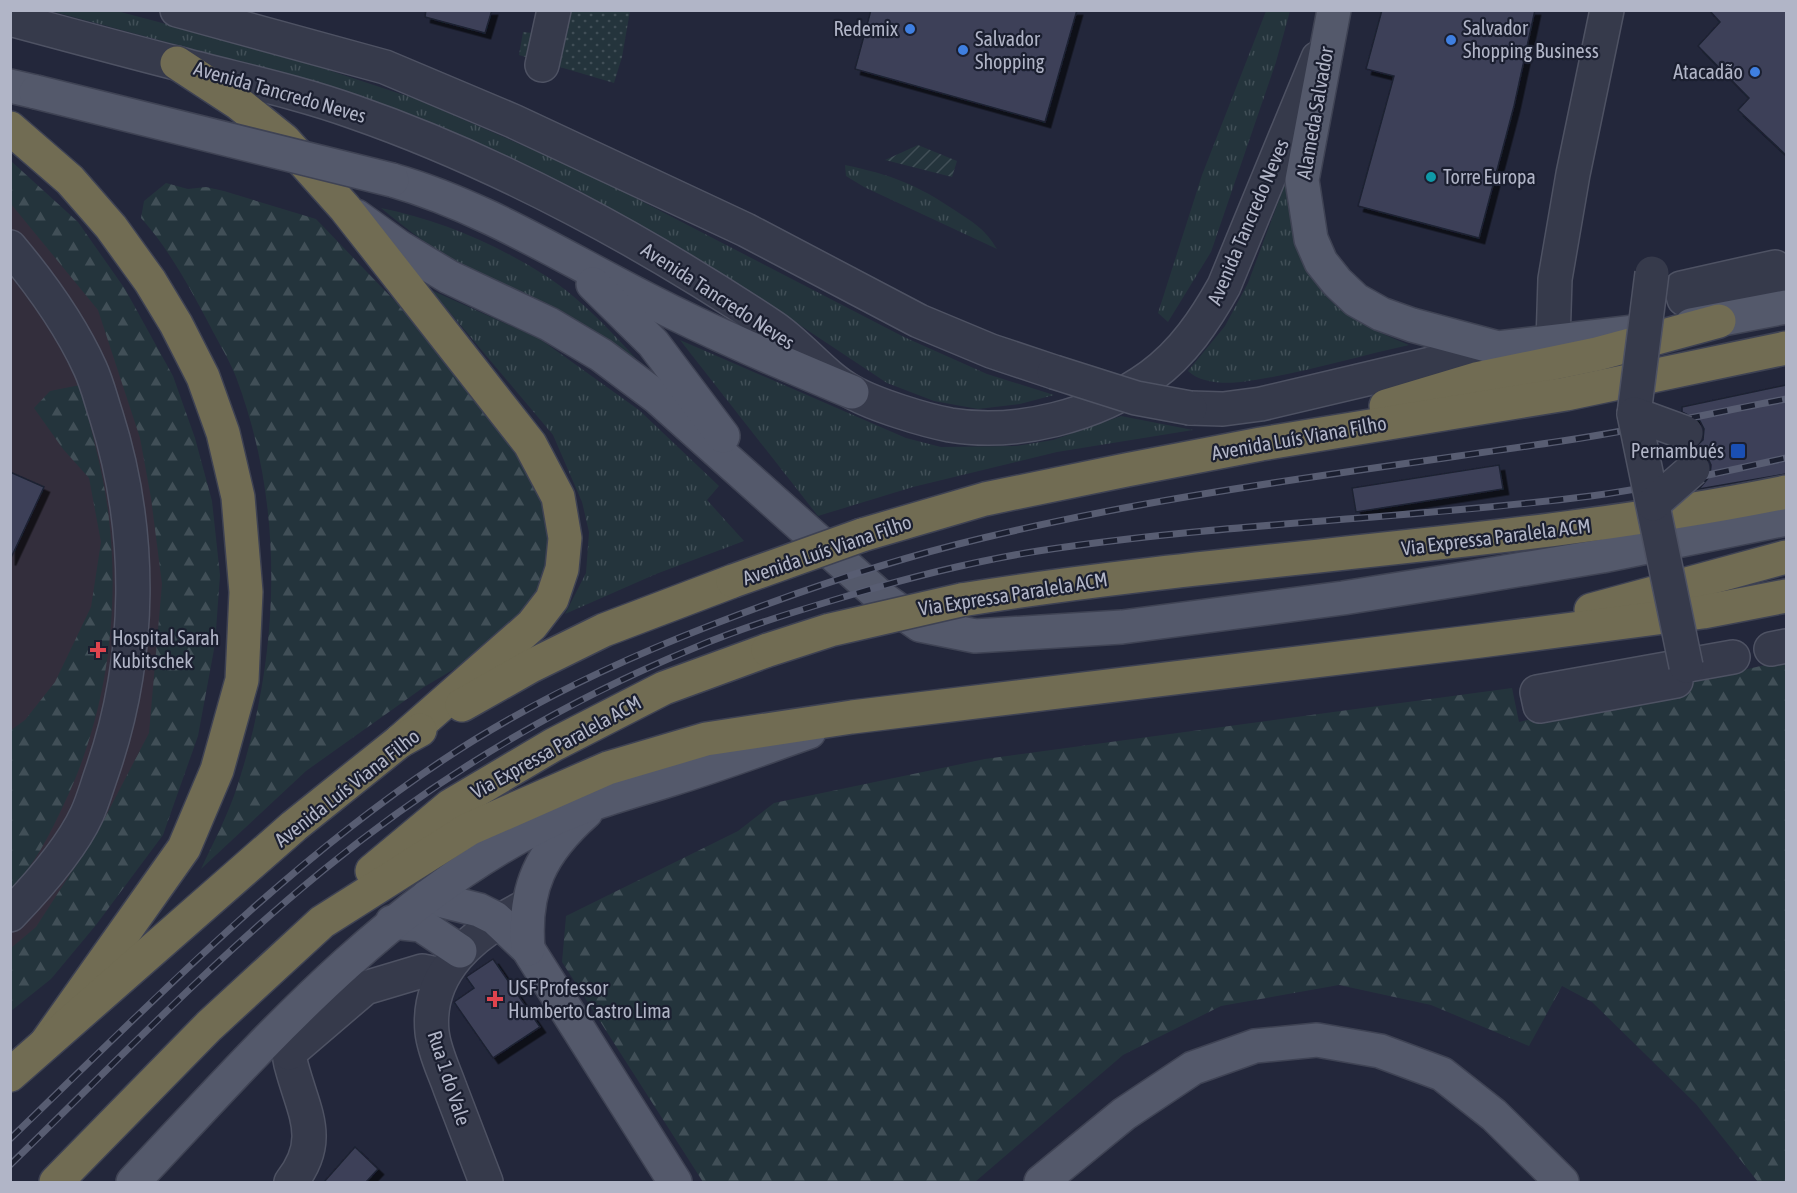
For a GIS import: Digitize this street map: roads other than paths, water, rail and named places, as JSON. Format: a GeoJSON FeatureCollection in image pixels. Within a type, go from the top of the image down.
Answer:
{"type":"FeatureCollection","features":[{"type":"Feature","properties":{"kind":"highway"},"geometry":{"type":"LineString","coordinates":[[177,63],[238,103],[284,140],[345,208],[530,444],[558,497],[565,538],[562,569],[552,599],[532,625],[400,741]]}},
{"type":"Feature","properties":{"kind":"highway"},"geometry":{"type":"LineString","coordinates":[[10,128],[70,180],[111,227],[150,281],[176,324],[203,377],[222,433],[238,497],[246,592],[242,680],[217,770],[184,848],[46,1043]]}},
{"type":"Feature","properties":{"kind":"highway"},"geometry":{"type":"LineString","coordinates":[[1262,444],[1476,379],[1597,354],[1719,321]]}},
{"type":"Feature","properties":{"kind":"highway","name":"Avenida Luís Viana Filho"},"geometry":{"type":"LineString","coordinates":[[10,1075],[294,826],[400,741],[531,666],[604,630],[862,535],[985,500],[1262,444],[1566,394],[1786,348]]}},
{"type":"Feature","properties":{"kind":"highway","name":"Via Expressa Paralela ACM"},"geometry":{"type":"LineString","coordinates":[[322,922],[384,859],[450,806],[501,774],[664,688],[768,650],[851,624],[961,600],[1069,582],[1455,543],[1579,528],[1786,492]]}},
{"type":"Feature","properties":{"kind":"highway"},"geometry":{"type":"LineString","coordinates":[[1480,641],[1786,557]]}},
{"type":"Feature","properties":{"kind":"highway"},"geometry":{"type":"LineString","coordinates":[[56,1182],[209,1026],[322,922],[469,829],[608,768],[706,739],[852,717],[1480,641],[1703,612],[1786,596]]}},
{"type":"Feature","properties":{"kind":"main road","name":"Alameda Salvador"},"geometry":{"type":"LineString","coordinates":[[1332,21],[1302,180],[1309,230],[1322,262],[1337,282],[1356,300],[1381,314],[1412,325],[1498,348]]}},
{"type":"Feature","properties":{"kind":"main road"},"geometry":{"type":"LineString","coordinates":[[23,89],[435,192],[557,250],[668,310],[749,349],[852,392]]}},
{"type":"Feature","properties":{"kind":"main road"},"geometry":{"type":"LineString","coordinates":[[345,208],[399,247],[450,277],[549,324],[601,355],[657,397],[904,616],[937,630],[975,636],[1122,627],[1342,598],[1602,556],[1786,519]]}},
{"type":"Feature","properties":{"kind":"main road"},"geometry":{"type":"LineString","coordinates":[[557,250],[653,343],[775,504]]}},
{"type":"Feature","properties":{"kind":"main road"},"geometry":{"type":"LineString","coordinates":[[1498,348],[1719,321],[1786,307]]}},
{"type":"Feature","properties":{"kind":"main road"},"geometry":{"type":"LineString","coordinates":[[133,1182],[290,1018],[392,922],[499,848],[542,825],[596,803],[852,717]]}},
{"type":"Feature","properties":{"kind":"main road"},"geometry":{"type":"LineString","coordinates":[[528,949],[526,921],[534,881],[548,852],[569,827],[596,803]]}},
{"type":"Feature","properties":{"kind":"main road"},"geometry":{"type":"LineString","coordinates":[[428,897],[479,910],[499,921],[528,949],[675,1182]]}},
{"type":"Feature","properties":{"kind":"main road"},"geometry":{"type":"LineString","coordinates":[[392,922],[421,925],[451,963]]}},
{"type":"Feature","properties":{"kind":"main road"},"geometry":{"type":"LineString","coordinates":[[1041,1182],[1124,1114],[1193,1068],[1255,1046],[1317,1040],[1380,1051],[1442,1074],[1494,1115],[1550,1179]]}},
{"type":"Feature","properties":{"kind":"street"},"geometry":{"type":"LineString","coordinates":[[177,10],[385,67],[513,121],[746,230],[919,321],[991,351],[1137,398],[1190,408],[1223,409],[1261,404],[1498,348]]}},
{"type":"Feature","properties":{"kind":"street"},"geometry":{"type":"LineString","coordinates":[[542,65],[554,10]]}},
{"type":"Feature","properties":{"kind":"street"},"geometry":{"type":"LineString","coordinates":[[1553,342],[1555,279],[1573,174],[1607,10]]}},
{"type":"Feature","properties":{"kind":"street","name":"Avenida Tancredo Neves"},"geometry":{"type":"LineString","coordinates":[[10,19],[351,111],[453,149],[573,208],[680,267],[777,330],[852,392],[911,414],[949,424],[987,428],[1032,424],[1077,413],[1112,398],[1151,376],[1180,350],[1205,320],[1224,286],[1332,21]]}},
{"type":"Feature","properties":{"kind":"street"},"geometry":{"type":"LineString","coordinates":[[10,247],[44,287],[91,369],[117,449],[129,508],[133,561],[127,684],[109,752],[87,815],[40,884],[10,915]]}},
{"type":"Feature","properties":{"kind":"street"},"geometry":{"type":"LineString","coordinates":[[1735,253],[1779,261]]}},
{"type":"Feature","properties":{"kind":"street"},"geometry":{"type":"LineString","coordinates":[[1652,290],[1779,261]]}},
{"type":"Feature","properties":{"kind":"street"},"geometry":{"type":"LineString","coordinates":[[1686,666],[1634,414],[1652,290],[1652,273],[1699,262]]}},
{"type":"Feature","properties":{"kind":"street"},"geometry":{"type":"LineString","coordinates":[[1634,414],[1686,433]]}},
{"type":"Feature","properties":{"kind":"street"},"geometry":{"type":"LineString","coordinates":[[1653,504],[1693,469]]}},
{"type":"Feature","properties":{"kind":"street"},"geometry":{"type":"LineString","coordinates":[[1555,693],[1674,673],[1676,681],[1540,706],[1537,692],[1733,657]]}},
{"type":"Feature","properties":{"kind":"street"},"geometry":{"type":"LineString","coordinates":[[289,1053],[365,988],[451,963],[499,921],[528,906]]}},
{"type":"Feature","properties":{"kind":"street","name":"Rua 1 do Vale"},"geometry":{"type":"LineString","coordinates":[[451,963],[433,1003],[432,1034],[486,1182]]}},
{"type":"Feature","properties":{"kind":"street"},"geometry":{"type":"LineString","coordinates":[[290,1018],[289,1053],[305,1105],[310,1143],[302,1168],[291,1182]]}},
{"type":"Feature","properties":{"kind":"railway"},"geometry":{"type":"LineString","coordinates":[[10,1139],[218,940],[327,846],[384,802],[443,760],[507,720],[606,669],[674,640],[879,566],[983,538],[1055,522],[1271,483],[1590,437],[1786,399]]}},
{"type":"Feature","properties":{"kind":"railway"},"geometry":{"type":"LineString","coordinates":[[10,1165],[162,1015],[240,942],[280,906],[364,838],[453,775],[499,746],[595,693],[714,640],[793,612],[900,581],[969,564],[1038,551],[1245,527],[1522,504],[1591,496],[1665,484],[1786,458]]}},
{"type":"Feature","properties":{"kind":"place","name":"Redemix"},"geometry":{"type":"Point","coordinates":[910,29]}},
{"type":"Feature","properties":{"kind":"place","name":"Salvador Shopping Business"},"geometry":{"type":"Point","coordinates":[1451,40]}},
{"type":"Feature","properties":{"kind":"place","name":"Salvador Shopping"},"geometry":{"type":"Point","coordinates":[963,50]}},
{"type":"Feature","properties":{"kind":"place","name":"Atacadão"},"geometry":{"type":"Point","coordinates":[1755,72]}},
{"type":"Feature","properties":{"kind":"place","name":"Torre Europa"},"geometry":{"type":"Point","coordinates":[1431,177]}},
{"type":"Feature","properties":{"kind":"place","name":"Pernambués"},"geometry":{"type":"Point","coordinates":[1738,451]}},
{"type":"Feature","properties":{"kind":"place","name":"Hospital Sarah Kubitschek"},"geometry":{"type":"Point","coordinates":[98,650]}},
{"type":"Feature","properties":{"kind":"place","name":"USF Professor Humberto Castro Lima"},"geometry":{"type":"Point","coordinates":[495,999]}}]}
